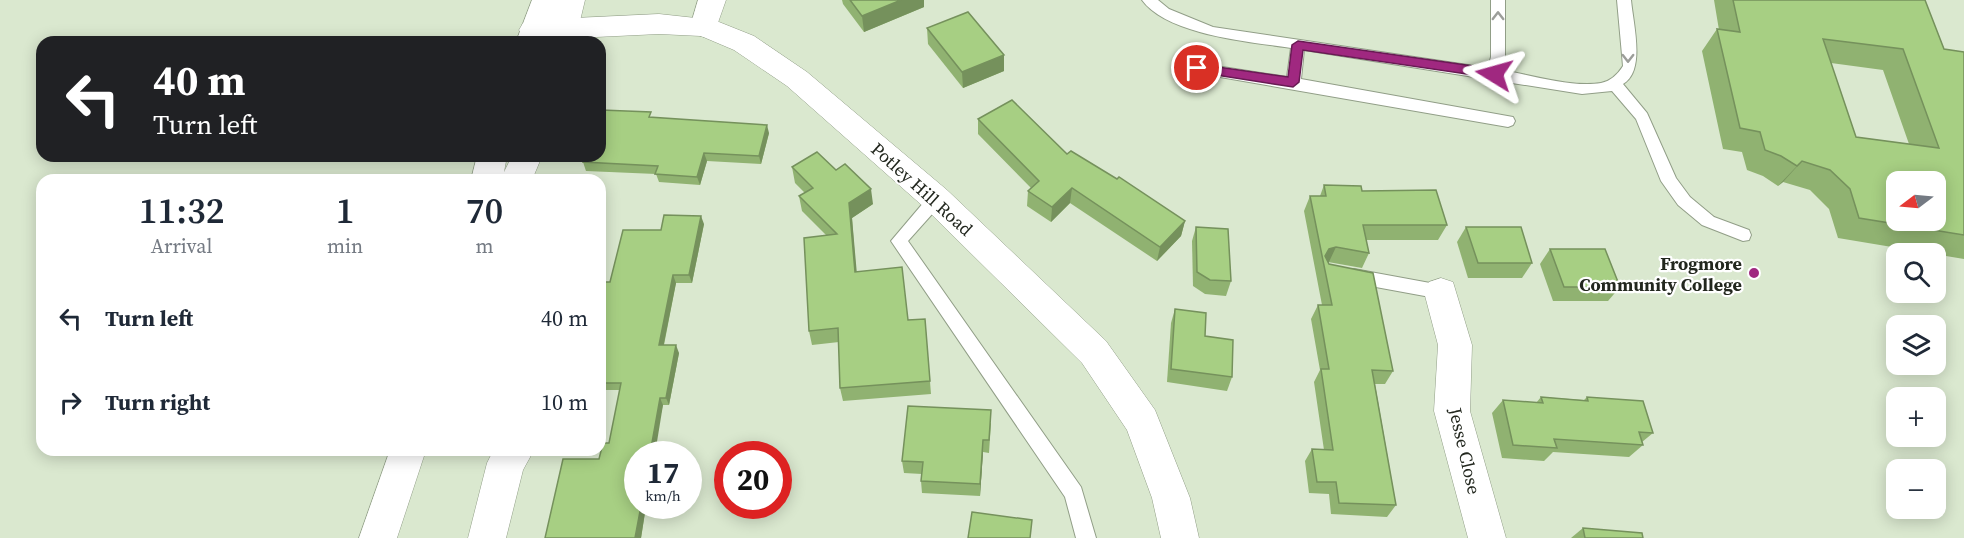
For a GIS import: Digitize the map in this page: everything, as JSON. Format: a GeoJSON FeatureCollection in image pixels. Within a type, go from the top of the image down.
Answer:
{"type":"FeatureCollection","features":[{"type":"Feature","properties":{"kind":"street"},"geometry":{"type":"LineString","coordinates":[[531,36],[546,0]]}},
{"type":"Feature","properties":{"kind":"street"},"geometry":{"type":"LineString","coordinates":[[562,36],[571,0]]}},
{"type":"Feature","properties":{"kind":"street","name":"Potley Hill Road"},"geometry":{"type":"LineString","coordinates":[[531,36],[562,36],[659,24],[708,14],[744,43],[796,79],[936,199],[1094,352],[1142,422],[1171,498],[1180,538]]}},
{"type":"Feature","properties":{"kind":"street","name":"Jesse Close"},"geometry":{"type":"LineString","coordinates":[[1442,292],[1455,345],[1452,411],[1487,538]]}},
{"type":"Feature","properties":{"kind":"street"},"geometry":{"type":"LineString","coordinates":[[378,538],[406,456]]}},
{"type":"Feature","properties":{"kind":"street"},"geometry":{"type":"LineString","coordinates":[[486,538],[506,463],[511,456]]}},
{"type":"Feature","properties":{"kind":"lane"},"geometry":{"type":"LineString","coordinates":[[1149,0],[1164,12],[1210,32],[1582,89],[1606,88],[1623,78],[1630,66],[1624,0]]}},
{"type":"Feature","properties":{"kind":"lane"},"geometry":{"type":"LineString","coordinates":[[1494,74],[1498,57],[1498,0]]}},
{"type":"Feature","properties":{"kind":"lane"},"geometry":{"type":"LineString","coordinates":[[1293,82],[1298,45]]}},
{"type":"Feature","properties":{"kind":"lane"},"geometry":{"type":"LineString","coordinates":[[1197,68],[1293,82],[1508,121]]}},
{"type":"Feature","properties":{"kind":"lane"},"geometry":{"type":"LineString","coordinates":[[1614,83],[1642,117],[1669,182],[1684,201],[1708,221],[1743,235]]}},
{"type":"Feature","properties":{"kind":"lane"},"geometry":{"type":"LineString","coordinates":[[936,199],[899,241],[1074,493],[1086,538]]}},
{"type":"Feature","properties":{"kind":"lane"},"geometry":{"type":"LineString","coordinates":[[1340,273],[1442,292]]}},
{"type":"Feature","properties":{"kind":"building"},"geometry":{"type":"Polygon","coordinates":[[[850,0],[901,0],[862,16],[850,0]]]}},
{"type":"Feature","properties":{"kind":"building"},"geometry":{"type":"Polygon","coordinates":[[[1733,0],[1925,0],[1944,49],[1964,52],[1964,235],[1939,231],[1946,231],[1946,171],[1886,171],[1886,222],[1859,218],[1850,189],[1830,170],[1802,161],[1797,166],[1765,150],[1760,132],[1740,128],[1717,29],[1740,32],[1733,0]],[[1823,39],[1856,137],[1939,148],[1903,49],[1823,39]]]}},
{"type":"Feature","properties":{"kind":"building"},"geometry":{"type":"Polygon","coordinates":[[[968,12],[1004,55],[962,72],[927,28],[968,12]]]}},
{"type":"Feature","properties":{"kind":"building"},"geometry":{"type":"Polygon","coordinates":[[[1012,100],[1067,154],[1071,151],[1117,179],[1119,177],[1185,221],[1160,247],[1072,188],[1052,207],[1028,191],[1039,181],[978,119],[1012,100]]]}},
{"type":"Feature","properties":{"kind":"building"},"geometry":{"type":"Polygon","coordinates":[[[606,110],[651,112],[649,117],[767,125],[759,156],[704,153],[697,177],[655,174],[658,166],[583,162],[606,162],[606,110]]]}},
{"type":"Feature","properties":{"kind":"building"},"geometry":{"type":"Polygon","coordinates":[[[817,152],[836,170],[845,164],[871,189],[849,203],[855,272],[902,267],[908,320],[925,319],[930,381],[840,388],[838,328],[809,331],[804,238],[837,234],[799,196],[813,188],[792,167],[817,152]]]}},
{"type":"Feature","properties":{"kind":"building"},"geometry":{"type":"Polygon","coordinates":[[[1324,185],[1361,186],[1362,191],[1436,190],[1447,225],[1363,225],[1369,253],[1336,247],[1329,249],[1325,256],[1329,264],[1373,273],[1393,371],[1372,370],[1396,505],[1339,503],[1336,482],[1317,482],[1312,449],[1333,450],[1321,369],[1329,369],[1318,305],[1332,305],[1310,196],[1326,196],[1324,185]]]}},
{"type":"Feature","properties":{"kind":"building"},"geometry":{"type":"Polygon","coordinates":[[[664,215],[701,216],[689,275],[673,275],[659,345],[676,345],[666,398],[660,398],[652,441],[624,441],[624,519],[639,519],[635,538],[545,538],[563,459],[599,459],[600,456],[606,456],[606,443],[609,443],[621,383],[606,383],[606,282],[610,282],[623,230],[661,230],[664,215]]]}},
{"type":"Feature","properties":{"kind":"building"},"geometry":{"type":"Polygon","coordinates":[[[1196,227],[1228,229],[1231,281],[1210,280],[1197,272],[1196,227]]]}},
{"type":"Feature","properties":{"kind":"building"},"geometry":{"type":"Polygon","coordinates":[[[1466,227],[1521,227],[1532,263],[1478,263],[1466,227]]]}},
{"type":"Feature","properties":{"kind":"building"},"geometry":{"type":"Polygon","coordinates":[[[1550,249],[1605,249],[1620,287],[1564,287],[1550,249]]]}},
{"type":"Feature","properties":{"kind":"building"},"geometry":{"type":"Polygon","coordinates":[[[1175,309],[1206,313],[1205,336],[1233,340],[1232,377],[1171,369],[1175,309]]]}},
{"type":"Feature","properties":{"kind":"building"},"geometry":{"type":"Polygon","coordinates":[[[1541,397],[1588,401],[1587,397],[1643,401],[1653,433],[1639,432],[1643,445],[1554,439],[1557,448],[1513,445],[1503,400],[1543,403],[1541,397]]]}},
{"type":"Feature","properties":{"kind":"building"},"geometry":{"type":"Polygon","coordinates":[[[908,406],[991,410],[989,440],[983,440],[980,484],[921,481],[923,462],[902,461],[908,406]]]}},
{"type":"Feature","properties":{"kind":"building"},"geometry":{"type":"Polygon","coordinates":[[[972,512],[1032,520],[1030,538],[968,538],[972,512]]]}},
{"type":"Feature","properties":{"kind":"building"},"geometry":{"type":"Polygon","coordinates":[[[1583,528],[1642,533],[1643,538],[1585,538],[1583,528]]]}},
{"type":"Feature","properties":{"kind":"place","name":"Frogmore Community College"},"geometry":{"type":"Point","coordinates":[1754,273]}},
{"type":"Feature","properties":{"kind":"route"},"geometry":{"type":"LineString","coordinates":[[1197,68],[1293,82],[1298,45],[1494,74]]}}]}
